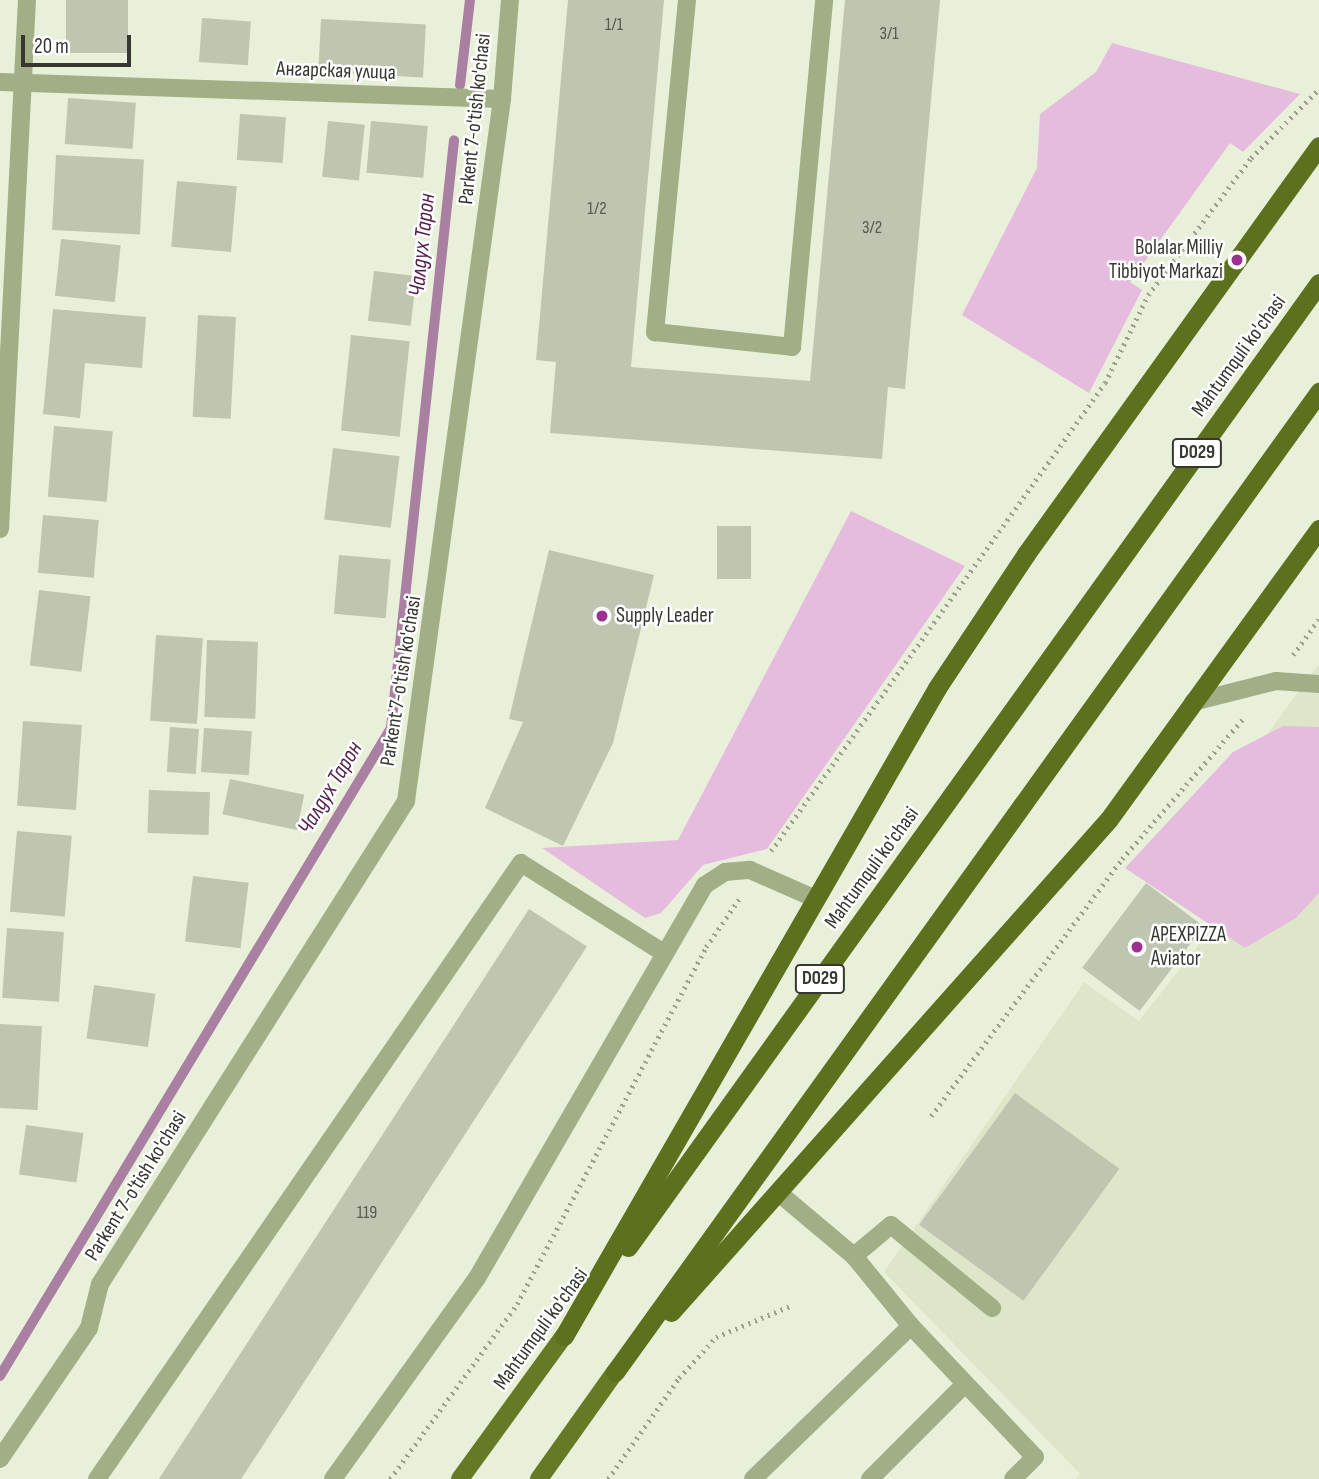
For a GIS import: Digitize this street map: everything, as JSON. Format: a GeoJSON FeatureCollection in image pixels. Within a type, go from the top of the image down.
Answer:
{"type":"FeatureCollection","features":[{"type":"Feature","properties":{"kind":"highway"},"geometry":{"type":"LineString","coordinates":[[564,1336],[816,899],[982,620],[1319,146]]}},
{"type":"Feature","properties":{"kind":"highway","name":"Mahtumquli ko'chasi"},"geometry":{"type":"LineString","coordinates":[[564,1336],[1319,283]]}},
{"type":"Feature","properties":{"kind":"highway"},"geometry":{"type":"LineString","coordinates":[[615,1372],[1319,391]]}},
{"type":"Feature","properties":{"kind":"highway"},"geometry":{"type":"LineString","coordinates":[[615,1372],[780,1194],[1109,819],[1319,529]]}},
{"type":"Feature","properties":{"kind":"main road","name":"Mahtumquli ko'chasi"},"geometry":{"type":"LineString","coordinates":[[460,1479],[564,1336]]}},
{"type":"Feature","properties":{"kind":"main road"},"geometry":{"type":"LineString","coordinates":[[539,1479],[615,1372]]}},
{"type":"Feature","properties":{"kind":"street"},"geometry":{"type":"LineString","coordinates":[[0,529],[20,84],[27,0]]}},
{"type":"Feature","properties":{"kind":"street","name":"Parkent 7-o'tish ko'chasi"},"geometry":{"type":"LineString","coordinates":[[0,1459],[89,1328],[100,1284],[406,801],[502,100],[510,0]]}},
{"type":"Feature","properties":{"kind":"street"},"geometry":{"type":"LineString","coordinates":[[687,0],[655,332],[792,347],[824,0]]}},
{"type":"Feature","properties":{"kind":"street","name":"Ангарская улица"},"geometry":{"type":"LineString","coordinates":[[0,82],[502,100]]}},
{"type":"Feature","properties":{"kind":"street"},"geometry":{"type":"LineString","coordinates":[[1193,702],[1276,681],[1319,684]]}},
{"type":"Feature","properties":{"kind":"street"},"geometry":{"type":"LineString","coordinates":[[97,1479],[521,863],[664,953]]}},
{"type":"Feature","properties":{"kind":"street"},"geometry":{"type":"LineString","coordinates":[[333,1479],[477,1278],[664,953],[711,880],[733,870],[757,871],[816,899]]}},
{"type":"Feature","properties":{"kind":"street"},"geometry":{"type":"LineString","coordinates":[[780,1194],[854,1256],[964,1385],[1035,1457],[1013,1479]]}},
{"type":"Feature","properties":{"kind":"street"},"geometry":{"type":"LineString","coordinates":[[854,1256],[891,1225],[992,1307]]}},
{"type":"Feature","properties":{"kind":"street"},"geometry":{"type":"LineString","coordinates":[[753,1479],[911,1326]]}},
{"type":"Feature","properties":{"kind":"street"},"geometry":{"type":"LineString","coordinates":[[870,1479],[964,1385]]}},
{"type":"Feature","properties":{"kind":"path"},"geometry":{"type":"LineString","coordinates":[[390,1479],[517,1304],[706,947],[757,871],[1105,383],[1148,295],[1251,158],[1319,89]]}},
{"type":"Feature","properties":{"kind":"path"},"geometry":{"type":"LineString","coordinates":[[930,1116],[1122,859],[1276,681],[1319,619]]}},
{"type":"Feature","properties":{"kind":"path"},"geometry":{"type":"LineString","coordinates":[[608,1479],[679,1378],[716,1337],[790,1306]]}},
{"type":"Feature","properties":{"kind":"shaded area"},"geometry":{"type":"Polygon","coordinates":[[[1112,43],[1300,94],[1243,152],[1230,143],[1130,282],[1142,290],[1089,393],[962,315],[1037,168],[1040,114],[1096,72],[1112,43]]]}},
{"type":"Feature","properties":{"kind":"shaded area"},"geometry":{"type":"Polygon","coordinates":[[[851,511],[965,566],[767,849],[703,865],[661,913],[645,918],[542,848],[678,840],[851,511]]]}},
{"type":"Feature","properties":{"kind":"shaded area"},"geometry":{"type":"Polygon","coordinates":[[[1319,664],[1319,1479],[1076,1479],[1080,1474],[884,1272],[1084,982],[1139,1021],[1215,924],[1158,882],[1319,664]]]}},
{"type":"Feature","properties":{"kind":"shaded area"},"geometry":{"type":"Polygon","coordinates":[[[1283,726],[1319,727],[1319,893],[1296,918],[1245,948],[1125,868],[1233,752],[1283,726]]]}},
{"type":"Feature","properties":{"kind":"building"},"geometry":{"type":"Polygon","coordinates":[[[66,0],[128,0],[128,53],[66,53],[66,0]]]}},
{"type":"Feature","properties":{"kind":"building"},"geometry":{"type":"Polygon","coordinates":[[[568,0],[664,0],[631,367],[810,381],[845,0],[940,0],[905,389],[888,387],[882,459],[550,433],[556,362],[536,360],[568,0]]]}},
{"type":"Feature","properties":{"kind":"building"},"geometry":{"type":"Polygon","coordinates":[[[202,18],[251,21],[248,65],[199,62],[202,18]]]}},
{"type":"Feature","properties":{"kind":"building"},"geometry":{"type":"Polygon","coordinates":[[[321,19],[426,24],[423,77],[318,72],[321,19]]]}},
{"type":"Feature","properties":{"kind":"building"},"geometry":{"type":"Polygon","coordinates":[[[68,98],[136,103],[133,149],[65,144],[68,98]]]}},
{"type":"Feature","properties":{"kind":"building"},"geometry":{"type":"Polygon","coordinates":[[[240,114],[286,117],[283,163],[237,160],[240,114]]]}},
{"type":"Feature","properties":{"kind":"building"},"geometry":{"type":"Polygon","coordinates":[[[328,121],[365,125],[359,181],[322,177],[328,121]]]}},
{"type":"Feature","properties":{"kind":"building"},"geometry":{"type":"Polygon","coordinates":[[[371,121],[428,126],[423,178],[366,173],[371,121]]]}},
{"type":"Feature","properties":{"kind":"building"},"geometry":{"type":"Polygon","coordinates":[[[56,155],[144,160],[140,235],[52,230],[56,155]]]}},
{"type":"Feature","properties":{"kind":"building"},"geometry":{"type":"Polygon","coordinates":[[[177,181],[237,186],[231,252],[171,247],[177,181]]]}},
{"type":"Feature","properties":{"kind":"building"},"geometry":{"type":"Polygon","coordinates":[[[61,239],[121,245],[115,302],[55,296],[61,239]]]}},
{"type":"Feature","properties":{"kind":"building"},"geometry":{"type":"Polygon","coordinates":[[[374,271],[417,276],[411,326],[368,321],[374,271]]]}},
{"type":"Feature","properties":{"kind":"building"},"geometry":{"type":"Polygon","coordinates":[[[53,309],[146,317],[142,368],[85,363],[80,418],[43,414],[53,309]]]}},
{"type":"Feature","properties":{"kind":"building"},"geometry":{"type":"Polygon","coordinates":[[[198,315],[236,317],[231,419],[193,417],[198,315]]]}},
{"type":"Feature","properties":{"kind":"building"},"geometry":{"type":"Polygon","coordinates":[[[351,335],[410,341],[400,437],[341,430],[351,335]]]}},
{"type":"Feature","properties":{"kind":"building"},"geometry":{"type":"Polygon","coordinates":[[[54,426],[113,431],[107,502],[48,497],[54,426]]]}},
{"type":"Feature","properties":{"kind":"building"},"geometry":{"type":"Polygon","coordinates":[[[333,448],[400,456],[391,528],[324,519],[333,448]]]}},
{"type":"Feature","properties":{"kind":"building"},"geometry":{"type":"Polygon","coordinates":[[[43,515],[99,520],[94,578],[38,573],[43,515]]]}},
{"type":"Feature","properties":{"kind":"building"},"geometry":{"type":"Polygon","coordinates":[[[717,526],[751,526],[751,579],[717,579],[717,526]]]}},
{"type":"Feature","properties":{"kind":"building"},"geometry":{"type":"Polygon","coordinates":[[[549,550],[654,575],[613,743],[563,846],[485,808],[523,722],[509,719],[549,550]]]}},
{"type":"Feature","properties":{"kind":"building"},"geometry":{"type":"Polygon","coordinates":[[[339,555],[391,560],[386,618],[334,614],[339,555]]]}},
{"type":"Feature","properties":{"kind":"building"},"geometry":{"type":"Polygon","coordinates":[[[39,590],[91,596],[81,672],[30,665],[39,590]]]}},
{"type":"Feature","properties":{"kind":"building"},"geometry":{"type":"Polygon","coordinates":[[[156,635],[203,638],[197,724],[150,721],[156,635]]]}},
{"type":"Feature","properties":{"kind":"building"},"geometry":{"type":"Polygon","coordinates":[[[207,640],[258,642],[255,719],[204,717],[207,640]]]}},
{"type":"Feature","properties":{"kind":"building"},"geometry":{"type":"Polygon","coordinates":[[[23,721],[82,725],[76,810],[17,806],[23,721]]]}},
{"type":"Feature","properties":{"kind":"building"},"geometry":{"type":"Polygon","coordinates":[[[170,727],[199,729],[196,774],[167,772],[170,727]]]}},
{"type":"Feature","properties":{"kind":"building"},"geometry":{"type":"Polygon","coordinates":[[[204,728],[252,731],[249,775],[201,772],[204,728]]]}},
{"type":"Feature","properties":{"kind":"building"},"geometry":{"type":"Polygon","coordinates":[[[230,779],[304,795],[297,830],[223,814],[230,779]]]}},
{"type":"Feature","properties":{"kind":"building"},"geometry":{"type":"Polygon","coordinates":[[[149,790],[210,792],[208,835],[147,833],[149,790]]]}},
{"type":"Feature","properties":{"kind":"building"},"geometry":{"type":"Polygon","coordinates":[[[17,831],[72,836],[65,916],[10,912],[17,831]]]}},
{"type":"Feature","properties":{"kind":"building"},"geometry":{"type":"Polygon","coordinates":[[[193,876],[249,883],[241,948],[185,942],[193,876]]]}},
{"type":"Feature","properties":{"kind":"building"},"geometry":{"type":"Polygon","coordinates":[[[1146,883],[1204,926],[1140,1011],[1082,968],[1146,883]]]}},
{"type":"Feature","properties":{"kind":"building"},"geometry":{"type":"Polygon","coordinates":[[[529,909],[587,947],[241,1479],[159,1479],[529,909]]]}},
{"type":"Feature","properties":{"kind":"building"},"geometry":{"type":"Polygon","coordinates":[[[7,928],[64,932],[59,1002],[2,998],[7,928]]]}},
{"type":"Feature","properties":{"kind":"building"},"geometry":{"type":"Polygon","coordinates":[[[94,985],[155,994],[148,1047],[86,1038],[94,985]]]}},
{"type":"Feature","properties":{"kind":"building"},"geometry":{"type":"Polygon","coordinates":[[[0,1024],[42,1026],[38,1110],[0,1108],[0,1024]]]}},
{"type":"Feature","properties":{"kind":"building"},"geometry":{"type":"Polygon","coordinates":[[[1015,1093],[1119,1169],[1024,1301],[919,1225],[1015,1093]]]}},
{"type":"Feature","properties":{"kind":"building"},"geometry":{"type":"Polygon","coordinates":[[[26,1125],[83,1133],[76,1183],[19,1175],[26,1125]]]}},
{"type":"Feature","properties":{"kind":"waterway","name":"Чалдух Тарон"},"geometry":{"type":"LineString","coordinates":[[460,85],[470,0]]}},
{"type":"Feature","properties":{"kind":"waterway","name":"Чалдух Тарон"},"geometry":{"type":"LineString","coordinates":[[0,1376],[391,728],[454,140]]}},
{"type":"Feature","properties":{"kind":"place","name":"Bolalar Milliy Tibbiyot Markazi"},"geometry":{"type":"Point","coordinates":[1237,260]}},
{"type":"Feature","properties":{"kind":"place","name":"Supply Leader"},"geometry":{"type":"Point","coordinates":[602,616]}},
{"type":"Feature","properties":{"kind":"place","name":"APEXPIZZA Aviator"},"geometry":{"type":"Point","coordinates":[1137,947]}}]}
